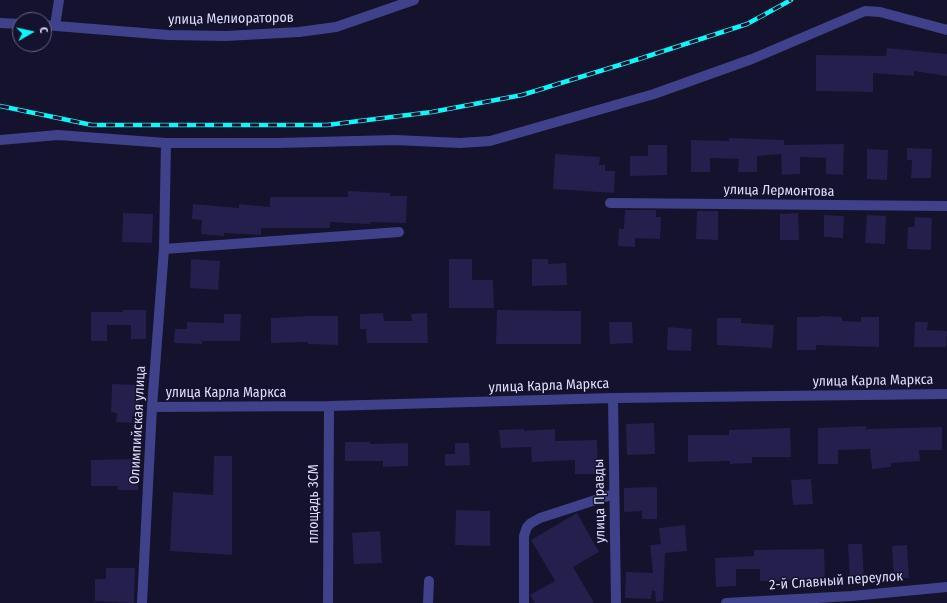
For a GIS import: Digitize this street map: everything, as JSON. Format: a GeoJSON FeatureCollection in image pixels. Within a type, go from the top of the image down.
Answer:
{"type":"FeatureCollection","features":[{"type":"Feature","properties":{"kind":"street"},"geometry":{"type":"LineString","coordinates":[[55,26],[59,0]]}},
{"type":"Feature","properties":{"kind":"street","name":"улица Мелиораторов"},"geometry":{"type":"LineString","coordinates":[[55,26],[168,35],[226,36],[299,32],[336,27],[414,0]]}},
{"type":"Feature","properties":{"kind":"street"},"geometry":{"type":"LineString","coordinates":[[0,140],[58,135],[166,143],[278,143],[395,140],[460,143],[490,141],[654,94],[752,59],[865,11],[880,12],[947,30]]}},
{"type":"Feature","properties":{"kind":"street"},"geometry":{"type":"LineString","coordinates":[[0,23],[12,24]]}},
{"type":"Feature","properties":{"kind":"street","name":"Олимпийская улица"},"geometry":{"type":"LineString","coordinates":[[142,603],[152,407],[164,250],[166,143]]}},
{"type":"Feature","properties":{"kind":"street","name":"улица Лермонтова"},"geometry":{"type":"LineString","coordinates":[[610,203],[947,206]]}},
{"type":"Feature","properties":{"kind":"street"},"geometry":{"type":"LineString","coordinates":[[164,250],[399,232]]}},
{"type":"Feature","properties":{"kind":"street","name":"улица Карла Маркса"},"geometry":{"type":"LineString","coordinates":[[152,407],[329,406],[613,398],[947,394]]}},
{"type":"Feature","properties":{"kind":"street","name":"улица Правды"},"geometry":{"type":"LineString","coordinates":[[613,398],[616,603]]}},
{"type":"Feature","properties":{"kind":"street","name":"площадь ЗСМ"},"geometry":{"type":"LineString","coordinates":[[328,603],[329,406]]}},
{"type":"Feature","properties":{"kind":"street"},"geometry":{"type":"LineString","coordinates":[[524,603],[524,536],[531,523],[540,518],[614,494]]}},
{"type":"Feature","properties":{"kind":"street"},"geometry":{"type":"LineString","coordinates":[[428,603],[429,581]]}},
{"type":"Feature","properties":{"kind":"street","name":"2-й Славный переулок"},"geometry":{"type":"LineString","coordinates":[[726,603],[852,596],[947,587]]}},
{"type":"Feature","properties":{"kind":"building"},"geometry":{"type":"Polygon","coordinates":[[[887,48],[947,54],[947,76],[914,71],[914,76],[873,73],[873,92],[816,91],[816,55],[886,56],[887,48]]]}},
{"type":"Feature","properties":{"kind":"building"},"geometry":{"type":"Polygon","coordinates":[[[729,138],[784,140],[784,145],[844,144],[843,175],[826,174],[826,158],[800,157],[800,174],[782,175],[781,154],[757,156],[757,172],[738,172],[739,159],[710,158],[710,172],[691,172],[691,140],[729,141],[729,138]]]}},
{"type":"Feature","properties":{"kind":"building"},"geometry":{"type":"Polygon","coordinates":[[[648,145],[667,145],[667,175],[630,176],[630,156],[648,156],[648,145]]]}},
{"type":"Feature","properties":{"kind":"building"},"geometry":{"type":"Polygon","coordinates":[[[907,148],[932,149],[931,178],[911,178],[912,160],[907,160],[907,148]]]}},
{"type":"Feature","properties":{"kind":"building"},"geometry":{"type":"Polygon","coordinates":[[[867,149],[888,150],[887,180],[867,179],[867,149]]]}},
{"type":"Feature","properties":{"kind":"building"},"geometry":{"type":"Polygon","coordinates":[[[555,154],[600,157],[599,165],[605,165],[605,171],[615,171],[614,193],[553,189],[555,154]]]}},
{"type":"Feature","properties":{"kind":"building"},"geometry":{"type":"Polygon","coordinates":[[[348,191],[390,193],[390,196],[407,196],[406,223],[370,222],[370,224],[330,222],[330,228],[261,228],[261,235],[224,233],[224,236],[201,234],[202,220],[192,219],[193,204],[239,208],[239,204],[270,207],[270,197],[348,197],[348,191]]]}},
{"type":"Feature","properties":{"kind":"building"},"geometry":{"type":"Polygon","coordinates":[[[625,210],[656,210],[656,217],[661,217],[660,239],[635,238],[635,247],[618,246],[619,229],[624,229],[625,210]]]}},
{"type":"Feature","properties":{"kind":"building"},"geometry":{"type":"Polygon","coordinates":[[[697,211],[718,211],[718,240],[696,239],[697,211]]]}},
{"type":"Feature","properties":{"kind":"building"},"geometry":{"type":"Polygon","coordinates":[[[123,213],[153,214],[152,243],[122,242],[123,213]]]}},
{"type":"Feature","properties":{"kind":"building"},"geometry":{"type":"Polygon","coordinates":[[[798,213],[799,240],[780,240],[780,214],[798,213]]]}},
{"type":"Feature","properties":{"kind":"building"},"geometry":{"type":"Polygon","coordinates":[[[824,215],[844,216],[843,238],[824,237],[824,215]]]}},
{"type":"Feature","properties":{"kind":"building"},"geometry":{"type":"Polygon","coordinates":[[[867,215],[886,216],[885,244],[865,243],[867,215]]]}},
{"type":"Feature","properties":{"kind":"building"},"geometry":{"type":"Polygon","coordinates":[[[915,217],[932,218],[931,250],[907,249],[908,227],[914,227],[915,217]]]}},
{"type":"Feature","properties":{"kind":"building"},"geometry":{"type":"Polygon","coordinates":[[[191,259],[220,261],[218,290],[190,288],[191,259]]]}},
{"type":"Feature","properties":{"kind":"building"},"geometry":{"type":"Polygon","coordinates":[[[449,259],[472,259],[472,280],[493,280],[494,308],[449,308],[449,259]]]}},
{"type":"Feature","properties":{"kind":"building"},"geometry":{"type":"Polygon","coordinates":[[[532,259],[548,259],[548,264],[566,263],[567,285],[532,286],[532,259]]]}},
{"type":"Feature","properties":{"kind":"building"},"geometry":{"type":"Polygon","coordinates":[[[123,310],[146,310],[146,339],[131,339],[131,325],[107,325],[107,341],[91,341],[91,312],[123,312],[123,310]]]}},
{"type":"Feature","properties":{"kind":"building"},"geometry":{"type":"Polygon","coordinates":[[[497,310],[581,311],[581,344],[496,344],[497,310]]]}},
{"type":"Feature","properties":{"kind":"building"},"geometry":{"type":"Polygon","coordinates":[[[383,313],[384,321],[412,321],[411,314],[427,313],[428,343],[367,343],[366,329],[360,329],[360,314],[383,313]]]}},
{"type":"Feature","properties":{"kind":"building"},"geometry":{"type":"Polygon","coordinates":[[[224,314],[241,314],[240,341],[202,341],[202,344],[174,343],[175,329],[187,329],[187,322],[224,323],[224,314]]]}},
{"type":"Feature","properties":{"kind":"building"},"geometry":{"type":"Polygon","coordinates":[[[338,316],[338,345],[308,344],[308,342],[271,343],[271,318],[338,316]]]}},
{"type":"Feature","properties":{"kind":"building"},"geometry":{"type":"Polygon","coordinates":[[[797,317],[842,317],[842,321],[861,322],[861,317],[879,317],[879,347],[816,345],[816,350],[797,350],[797,317]]]}},
{"type":"Feature","properties":{"kind":"building"},"geometry":{"type":"Polygon","coordinates":[[[717,318],[741,318],[741,323],[774,325],[772,348],[717,345],[717,318]]]}},
{"type":"Feature","properties":{"kind":"building"},"geometry":{"type":"Polygon","coordinates":[[[609,322],[632,322],[633,343],[610,344],[609,322]]]}},
{"type":"Feature","properties":{"kind":"building"},"geometry":{"type":"Polygon","coordinates":[[[915,322],[928,322],[927,330],[947,331],[946,347],[914,347],[915,322]]]}},
{"type":"Feature","properties":{"kind":"building"},"geometry":{"type":"Polygon","coordinates":[[[668,327],[692,329],[691,351],[667,350],[668,327]]]}},
{"type":"Feature","properties":{"kind":"building"},"geometry":{"type":"Polygon","coordinates":[[[112,384],[140,385],[139,416],[132,416],[132,423],[116,422],[117,413],[111,412],[112,384]]]}},
{"type":"Feature","properties":{"kind":"building"},"geometry":{"type":"Polygon","coordinates":[[[654,423],[655,454],[627,455],[626,424],[654,423]]]}},
{"type":"Feature","properties":{"kind":"building"},"geometry":{"type":"Polygon","coordinates":[[[866,426],[866,429],[942,427],[942,450],[919,450],[920,461],[891,463],[891,467],[872,469],[870,449],[838,450],[838,464],[818,464],[818,428],[866,426]]]}},
{"type":"Feature","properties":{"kind":"building"},"geometry":{"type":"Polygon","coordinates":[[[790,428],[791,457],[752,457],[752,463],[730,464],[730,461],[688,462],[688,435],[729,435],[729,430],[790,428]]]}},
{"type":"Feature","properties":{"kind":"building"},"geometry":{"type":"Polygon","coordinates":[[[524,429],[524,431],[555,429],[555,441],[597,440],[598,474],[575,474],[575,460],[532,462],[531,447],[501,448],[499,430],[524,429]]]}},
{"type":"Feature","properties":{"kind":"building"},"geometry":{"type":"Polygon","coordinates":[[[345,442],[370,442],[370,444],[408,443],[408,466],[383,467],[383,461],[345,461],[345,442]]]}},
{"type":"Feature","properties":{"kind":"building"},"geometry":{"type":"Polygon","coordinates":[[[455,443],[469,443],[470,465],[445,466],[445,454],[455,454],[455,443]]]}},
{"type":"Feature","properties":{"kind":"building"},"geometry":{"type":"Polygon","coordinates":[[[214,456],[232,456],[232,555],[170,551],[173,492],[213,495],[214,456]]]}},
{"type":"Feature","properties":{"kind":"building"},"geometry":{"type":"Polygon","coordinates":[[[137,459],[138,490],[118,490],[118,486],[91,486],[91,460],[137,459]]]}},
{"type":"Feature","properties":{"kind":"building"},"geometry":{"type":"Polygon","coordinates":[[[811,479],[813,504],[793,505],[791,480],[811,479]]]}},
{"type":"Feature","properties":{"kind":"building"},"geometry":{"type":"Polygon","coordinates":[[[657,487],[657,519],[642,519],[642,511],[624,512],[624,488],[657,487]]]}},
{"type":"Feature","properties":{"kind":"building"},"geometry":{"type":"Polygon","coordinates":[[[456,510],[490,511],[490,546],[455,545],[456,510]]]}},
{"type":"Feature","properties":{"kind":"building"},"geometry":{"type":"Polygon","coordinates":[[[577,513],[599,552],[573,567],[594,603],[535,603],[530,595],[555,581],[531,540],[577,513]]]}},
{"type":"Feature","properties":{"kind":"building"},"geometry":{"type":"Polygon","coordinates":[[[685,525],[687,551],[665,553],[663,601],[656,602],[655,591],[652,591],[651,599],[625,598],[626,572],[653,573],[650,545],[661,544],[659,528],[685,525]]]}},
{"type":"Feature","properties":{"kind":"building"},"geometry":{"type":"Polygon","coordinates":[[[380,531],[382,563],[354,564],[352,533],[380,531]]]}},
{"type":"Feature","properties":{"kind":"building"},"geometry":{"type":"Polygon","coordinates":[[[848,544],[862,544],[864,578],[850,579],[848,544]]]}},
{"type":"Feature","properties":{"kind":"building"},"geometry":{"type":"Polygon","coordinates":[[[907,545],[909,578],[894,578],[892,546],[907,545]]]}},
{"type":"Feature","properties":{"kind":"building"},"geometry":{"type":"Polygon","coordinates":[[[824,549],[825,580],[760,581],[760,569],[736,569],[736,586],[716,587],[715,558],[754,556],[754,550],[824,549]]]}},
{"type":"Feature","properties":{"kind":"building"},"geometry":{"type":"Polygon","coordinates":[[[106,568],[135,568],[134,603],[95,601],[95,579],[106,579],[106,568]]]}},
{"type":"Feature","properties":{"kind":"railway"},"geometry":{"type":"LineString","coordinates":[[0,106],[92,125],[327,125],[432,112],[522,95],[639,59],[747,24],[791,0]]}}]}
